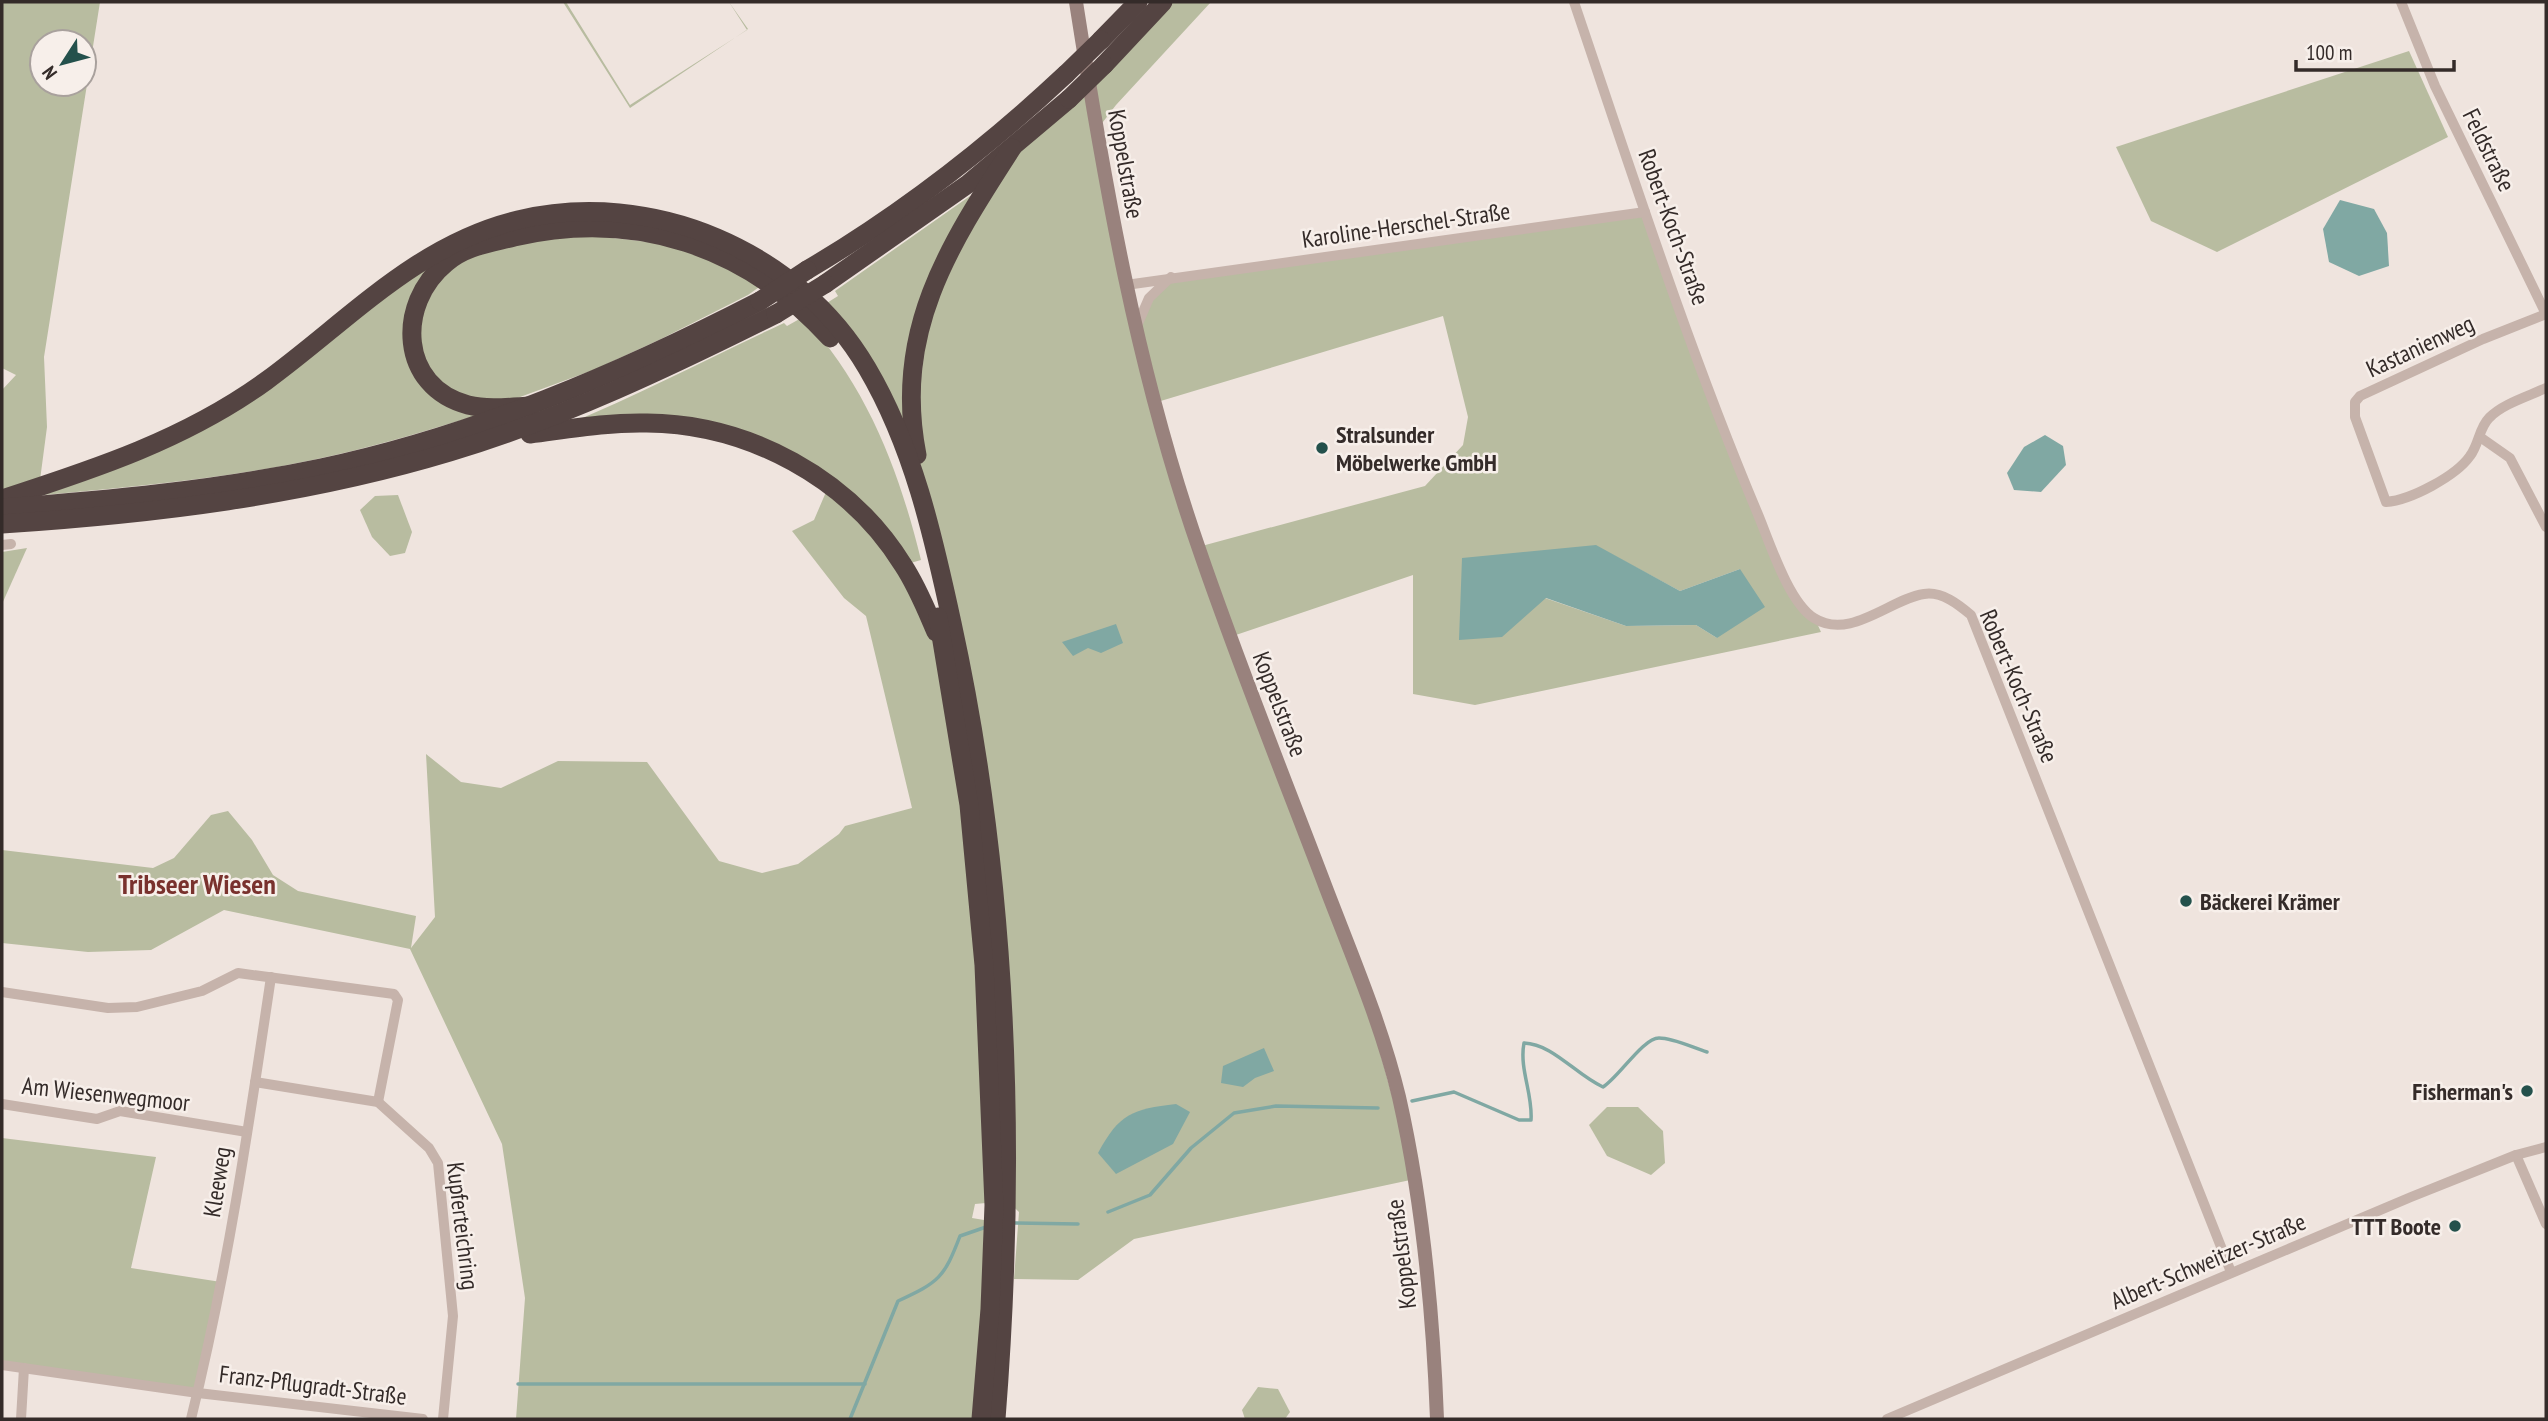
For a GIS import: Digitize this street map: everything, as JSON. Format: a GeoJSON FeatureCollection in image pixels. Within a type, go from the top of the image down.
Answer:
{"type":"FeatureCollection","features":[{"type":"Feature","properties":{"kind":"highway"},"geometry":{"type":"LineString","coordinates":[[2,508],[163,494],[322,468],[446,435],[531,406],[663,351],[760,302],[807,270],[869,234],[957,170],[1066,74],[1138,2]]}},
{"type":"Feature","properties":{"kind":"highway"},"geometry":{"type":"LineString","coordinates":[[2,524],[141,513],[267,495],[380,472],[487,440],[636,382],[776,314],[917,222],[1012,148],[1069,99],[1163,2]]}},
{"type":"Feature","properties":{"kind":"highway"},"geometry":{"type":"LineString","coordinates":[[996,1419],[1001,1204],[995,899],[969,712],[933,542],[913,427],[913,372],[920,327],[936,274],[948,249],[1012,148]]}},
{"type":"Feature","properties":{"kind":"highway"},"geometry":{"type":"LineString","coordinates":[[2,499],[102,467],[191,427],[265,381],[411,268],[463,239],[521,219],[573,212],[607,212],[639,215],[699,230],[746,251],[802,288],[846,337],[882,394],[911,464],[933,542]]}},
{"type":"Feature","properties":{"kind":"highway"},"geometry":{"type":"LineString","coordinates":[[531,406],[484,408],[467,405],[438,388],[426,376],[411,342],[413,309],[419,293],[431,276],[449,260],[475,246],[554,228],[623,228],[660,234],[710,250],[761,276],[807,313],[836,344],[875,406],[903,473],[934,591],[969,805],[978,886],[1001,1204]]}},
{"type":"Feature","properties":{"kind":"highway"},"geometry":{"type":"LineString","coordinates":[[487,440],[595,425],[646,422],[715,431],[766,448],[820,478],[870,521],[903,564],[944,650]]}},
{"type":"Feature","properties":{"kind":"highway"},"geometry":{"type":"LineString","coordinates":[[981,1419],[1001,1246]]}},
{"type":"Feature","properties":{"kind":"street","name":"Koppelstraße"},"geometry":{"type":"LineString","coordinates":[[1076,2],[1106,190],[1159,422],[1198,548],[1357,969],[1398,1094],[1419,1200],[1432,1317],[1437,1419]]}},
{"type":"Feature","properties":{"kind":"street","name":"Robert-Koch-Straße"},"geometry":{"type":"LineString","coordinates":[[1574,2],[1645,212],[1735,460],[1796,600],[1815,619],[1832,624],[1849,624],[1925,593],[1956,603],[1971,615],[2231,1272]]}},
{"type":"Feature","properties":{"kind":"street","name":"Feldstraße"},"geometry":{"type":"LineString","coordinates":[[2401,2],[2445,108],[2546,314],[2520,326]]}},
{"type":"Feature","properties":{"kind":"street","name":"Karoline-Herschel-Straße"},"geometry":{"type":"LineString","coordinates":[[1126,285],[1645,212]]}},
{"type":"Feature","properties":{"kind":"street"},"geometry":{"type":"LineString","coordinates":[[1136,328],[1149,298],[1171,277]]}},
{"type":"Feature","properties":{"kind":"street","name":"Kastanienweg"},"geometry":{"type":"LineString","coordinates":[[2520,326],[2483,339],[2360,396],[2353,407],[2386,502],[2397,501],[2426,489],[2448,475],[2468,459],[2489,417],[2546,388]]}},
{"type":"Feature","properties":{"kind":"street"},"geometry":{"type":"LineString","coordinates":[[2480,437],[2510,458],[2546,527]]}},
{"type":"Feature","properties":{"kind":"street"},"geometry":{"type":"LineString","coordinates":[[2,992],[108,1007],[137,1007],[202,991],[238,972],[394,994],[398,1000],[378,1102],[255,1082]]}},
{"type":"Feature","properties":{"kind":"street","name":"Kleeweg"},"geometry":{"type":"LineString","coordinates":[[191,1419],[215,1317],[271,977]]}},
{"type":"Feature","properties":{"kind":"street","name":"Kupferteichring"},"geometry":{"type":"LineString","coordinates":[[378,1102],[429,1148],[438,1163],[453,1316],[443,1419]]}},
{"type":"Feature","properties":{"kind":"street","name":"Am Wiesenwegmoor"},"geometry":{"type":"LineString","coordinates":[[2,1104],[97,1119],[120,1111],[247,1132]]}},
{"type":"Feature","properties":{"kind":"street","name":"Albert-Schweitzer-Straße"},"geometry":{"type":"LineString","coordinates":[[1887,1419],[2231,1272],[2516,1155],[2546,1147]]}},
{"type":"Feature","properties":{"kind":"street"},"geometry":{"type":"LineString","coordinates":[[2516,1155],[2546,1224]]}},
{"type":"Feature","properties":{"kind":"street","name":"Franz-Pflugradt-Straße"},"geometry":{"type":"LineString","coordinates":[[2,1365],[335,1413],[423,1419]]}},
{"type":"Feature","properties":{"kind":"street"},"geometry":{"type":"LineString","coordinates":[[21,1419],[24,1368]]}},
{"type":"Feature","properties":{"kind":"green space"},"geometry":{"type":"Polygon","coordinates":[[[2,2],[100,2],[96,28],[28,28],[28,98],[85,98],[44,357],[47,427],[40,480],[2,496],[2,390],[16,375],[2,368],[2,2]]]}},
{"type":"Feature","properties":{"kind":"green space"},"geometry":{"type":"Polygon","coordinates":[[[563,2],[566,2],[630,105],[735,37],[630,108],[563,2]]]}},
{"type":"Feature","properties":{"kind":"green space"},"geometry":{"type":"Polygon","coordinates":[[[1163,2],[1211,2],[1116,105],[1096,131],[1136,327],[1149,298],[1171,277],[1645,212],[1735,460],[1796,600],[1815,619],[1821,632],[1475,705],[1413,694],[1413,575],[1230,637],[1357,969],[1415,1179],[1134,1239],[1078,1280],[1014,1279],[1019,1212],[1009,1203],[1004,1049],[913,427],[937,274],[1012,148],[1163,2]],[[1443,316],[1154,403],[1198,547],[1425,486],[1463,445],[1468,417],[1443,316]],[[1596,546],[1545,598],[1626,626],[1696,625],[1717,638],[1740,569],[1680,591],[1596,546]]]}},
{"type":"Feature","properties":{"kind":"green space"},"geometry":{"type":"Polygon","coordinates":[[[2409,51],[2448,137],[2217,252],[2151,221],[2116,147],[2409,51]]]}},
{"type":"Feature","properties":{"kind":"green space"},"geometry":{"type":"Polygon","coordinates":[[[970,196],[972,199],[946,242],[909,438],[822,306],[838,296],[835,291],[970,196]]]}},
{"type":"Feature","properties":{"kind":"green space"},"geometry":{"type":"Polygon","coordinates":[[[634,225],[442,259],[409,356],[479,415],[353,451],[296,463],[179,481],[23,497],[156,450],[436,258],[634,225]]]}},
{"type":"Feature","properties":{"kind":"green space"},"geometry":{"type":"Polygon","coordinates":[[[559,232],[685,246],[762,285],[748,295],[596,369],[512,400],[495,403],[450,394],[418,355],[421,298],[460,258],[559,232]]]}},
{"type":"Feature","properties":{"kind":"green space"},"geometry":{"type":"Polygon","coordinates":[[[803,317],[826,344],[863,400],[891,462],[921,560],[907,564],[879,526],[744,436],[566,425],[784,323],[787,326],[803,317]]]}},
{"type":"Feature","properties":{"kind":"green space"},"geometry":{"type":"Polygon","coordinates":[[[829,485],[870,521],[944,650],[969,805],[986,1203],[975,1204],[972,1218],[984,1220],[983,1304],[974,1419],[516,1419],[525,1298],[502,1144],[410,949],[224,910],[151,950],[88,952],[2,943],[2,850],[153,868],[174,858],[211,815],[228,811],[252,840],[273,875],[298,891],[416,916],[411,948],[435,917],[426,754],[461,782],[501,788],[558,761],[647,762],[719,861],[762,873],[798,864],[839,834],[845,826],[912,808],[866,616],[844,598],[792,531],[814,520],[829,485]]]}},
{"type":"Feature","properties":{"kind":"green space"},"geometry":{"type":"Polygon","coordinates":[[[398,495],[412,532],[405,553],[390,556],[372,537],[360,510],[375,496],[398,495]]]}},
{"type":"Feature","properties":{"kind":"green space"},"geometry":{"type":"Polygon","coordinates":[[[27,548],[2,604],[2,552],[27,548]]]}},
{"type":"Feature","properties":{"kind":"green space"},"geometry":{"type":"Polygon","coordinates":[[[1607,1107],[1638,1107],[1663,1131],[1665,1163],[1651,1175],[1607,1156],[1589,1125],[1607,1107]]]}},
{"type":"Feature","properties":{"kind":"green space"},"geometry":{"type":"Polygon","coordinates":[[[2,1138],[156,1157],[131,1268],[221,1282],[198,1393],[2,1365],[2,1138]]]}},
{"type":"Feature","properties":{"kind":"green space"},"geometry":{"type":"Polygon","coordinates":[[[1258,1387],[1278,1389],[1290,1412],[1285,1419],[1245,1419],[1242,1410],[1258,1387]]]}},
{"type":"Feature","properties":{"kind":"water"},"geometry":{"type":"Polygon","coordinates":[[[2340,200],[2374,209],[2387,233],[2389,266],[2359,276],[2329,262],[2323,229],[2340,200]]]}},
{"type":"Feature","properties":{"kind":"water"},"geometry":{"type":"Polygon","coordinates":[[[2045,435],[2063,446],[2066,465],[2041,492],[2014,490],[2007,473],[2024,447],[2045,435]]]}},
{"type":"Feature","properties":{"kind":"water"},"geometry":{"type":"Polygon","coordinates":[[[1596,545],[1680,591],[1740,569],[1765,607],[1717,638],[1696,625],[1626,626],[1546,598],[1502,637],[1459,640],[1462,558],[1596,545]]]}},
{"type":"Feature","properties":{"kind":"water"},"geometry":{"type":"Polygon","coordinates":[[[1116,624],[1123,643],[1101,653],[1088,648],[1073,656],[1062,642],[1116,624]]]}},
{"type":"Feature","properties":{"kind":"water"},"geometry":{"type":"Polygon","coordinates":[[[1264,1048],[1274,1071],[1255,1078],[1243,1087],[1221,1083],[1223,1066],[1264,1048]]]}},
{"type":"Feature","properties":{"kind":"water"},"geometry":{"type":"Polygon","coordinates":[[[1176,1104],[1190,1112],[1173,1144],[1116,1174],[1098,1153],[1113,1130],[1120,1122],[1138,1111],[1176,1104]]]}},
{"type":"Feature","properties":{"kind":"waterway"},"geometry":{"type":"LineString","coordinates":[[1412,1101],[1454,1092],[1519,1120],[1531,1120],[1523,1062],[1524,1043],[1555,1054],[1603,1087],[1638,1051],[1653,1040],[1671,1040],[1707,1052]]}},
{"type":"Feature","properties":{"kind":"waterway"},"geometry":{"type":"LineString","coordinates":[[1108,1212],[1150,1195],[1191,1148],[1234,1113],[1276,1106],[1378,1108]]}},
{"type":"Feature","properties":{"kind":"waterway"},"geometry":{"type":"LineString","coordinates":[[1014,1223],[1078,1224]]}},
{"type":"Feature","properties":{"kind":"waterway"},"geometry":{"type":"LineString","coordinates":[[850,1419],[898,1301],[923,1289],[938,1277],[949,1261],[960,1236],[986,1227]]}},
{"type":"Feature","properties":{"kind":"waterway"},"geometry":{"type":"LineString","coordinates":[[518,1384],[865,1384]]}},
{"type":"Feature","properties":{"kind":"place","name":"Stralsunder Möbelwerke GmbH"},"geometry":{"type":"Point","coordinates":[1322,448]}},
{"type":"Feature","properties":{"kind":"place","name":"Bäckerei Krämer"},"geometry":{"type":"Point","coordinates":[2186,901]}},
{"type":"Feature","properties":{"kind":"place","name":"Fisherman's"},"geometry":{"type":"Point","coordinates":[2527,1091]}},
{"type":"Feature","properties":{"kind":"place","name":"TTT Boote"},"geometry":{"type":"Point","coordinates":[2455,1226]}},
{"type":"Feature","properties":{"kind":"district","name":"Tribseer Wiesen"},"geometry":{"type":"Point","coordinates":[197,883]}}]}
